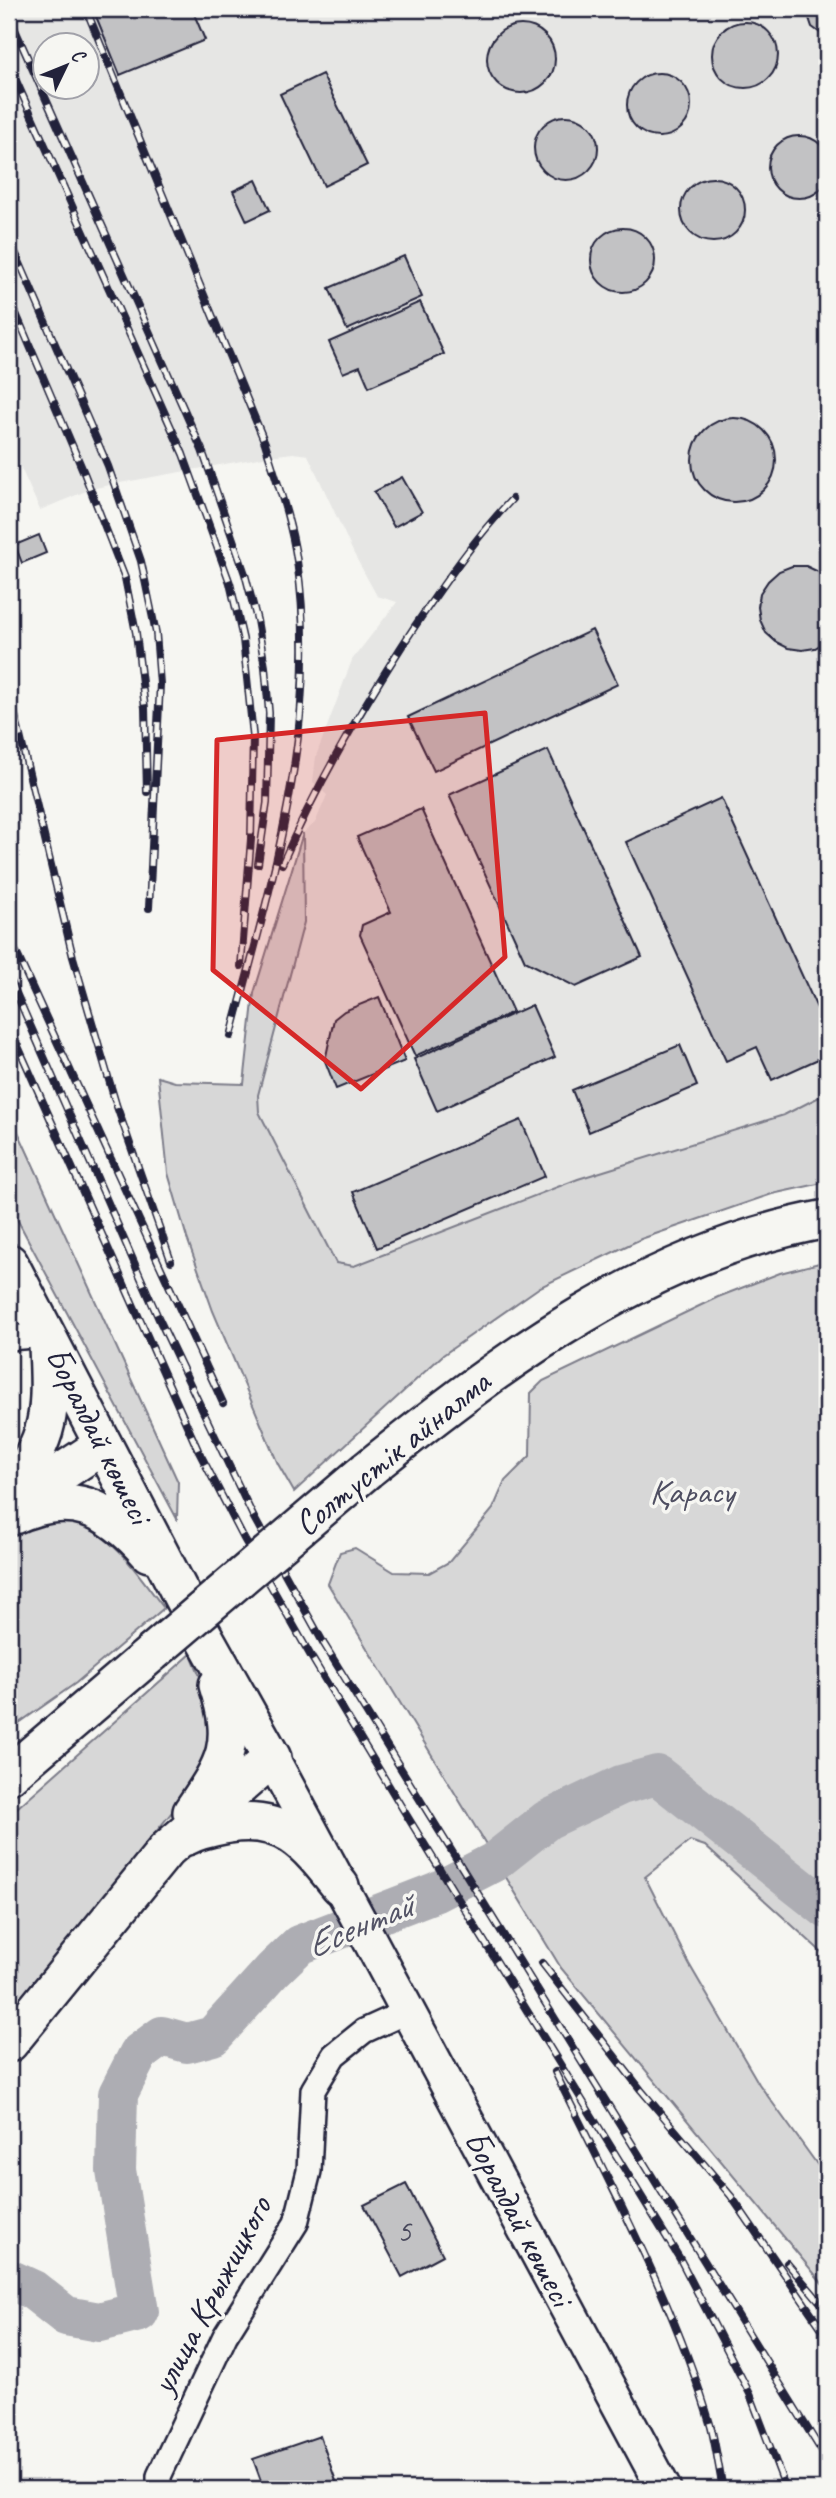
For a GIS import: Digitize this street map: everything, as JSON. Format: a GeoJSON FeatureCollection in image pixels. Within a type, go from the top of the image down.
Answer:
{"type":"FeatureCollection","features":[{"type":"Feature","properties":{"kind":"main road","name":"Солтүстік айналма"},"geometry":{"type":"LineString","coordinates":[[9,1775],[367,1470],[480,1381],[540,1340],[596,1306],[660,1273],[723,1247],[803,1223],[827,1219]]}},
{"type":"Feature","properties":{"kind":"main road","name":"Боралдай көшесі"},"geometry":{"type":"LineString","coordinates":[[9,1263],[194,1618],[272,1758],[664,2489]]}},
{"type":"Feature","properties":{"kind":"main road"},"geometry":{"type":"LineString","coordinates":[[9,1490],[40,1447],[46,1426],[50,1384],[47,1335]]}},
{"type":"Feature","properties":{"kind":"main road"},"geometry":{"type":"LineString","coordinates":[[9,1507],[103,1445]]}},
{"type":"Feature","properties":{"kind":"main road"},"geometry":{"type":"LineString","coordinates":[[9,1517],[46,1503],[71,1502],[93,1508],[111,1517],[134,1537],[156,1562],[194,1618],[223,1703],[228,1728],[228,1745],[216,1775],[166,1850],[9,2043]]}},
{"type":"Feature","properties":{"kind":"main road"},"geometry":{"type":"LineString","coordinates":[[9,1745],[141,1663]]}},
{"type":"Feature","properties":{"kind":"main road"},"geometry":{"type":"LineString","coordinates":[[166,1850],[272,1758]]}},
{"type":"Feature","properties":{"kind":"main road"},"geometry":{"type":"LineString","coordinates":[[166,1850],[183,1838],[210,1827],[239,1823],[278,1826],[290,1832],[312,1851],[340,1886]]}},
{"type":"Feature","properties":{"kind":"street"},"geometry":{"type":"LineString","coordinates":[[9,1338],[47,1335]]}},
{"type":"Feature","properties":{"kind":"street","name":"улица Крыжицкого"},"geometry":{"type":"LineString","coordinates":[[159,2489],[159,2476],[225,2336],[296,2223],[309,2171],[313,2090],[334,2054],[365,2031],[408,2011]]}},
{"type":"Feature","properties":{"kind":"highlighted area"},"geometry":{"type":"Polygon","coordinates":[[[485,713],[505,957],[361,1089],[213,970],[217,740],[485,713]]]}},
{"type":"Feature","properties":{"kind":"shaded area"},"geometry":{"type":"Polygon","coordinates":[[[9,9],[827,9],[827,1093],[784,1115],[578,1179],[354,1266],[336,1263],[259,1112],[257,1090],[304,922],[303,833],[315,823],[327,795],[313,782],[316,756],[352,660],[397,602],[377,596],[354,554],[308,455],[293,453],[269,456],[114,484],[91,489],[40,510],[9,442],[9,9]]]}},
{"type":"Feature","properties":{"kind":"green space"},"geometry":{"type":"Polygon","coordinates":[[[303,833],[304,922],[258,1095],[259,1112],[336,1263],[354,1266],[578,1179],[784,1115],[827,1093],[827,1182],[772,1194],[641,1239],[540,1287],[443,1355],[294,1492],[278,1464],[213,1311],[187,1238],[168,1173],[158,1077],[175,1082],[244,1084],[254,993],[303,833]]]}},
{"type":"Feature","properties":{"kind":"green space"},"geometry":{"type":"Polygon","coordinates":[[[9,1112],[178,1482],[177,1519],[9,1204],[9,1112]]]}},
{"type":"Feature","properties":{"kind":"green space","name":"Қарасу"},"geometry":{"type":"Polygon","coordinates":[[[827,1261],[827,1957],[705,1846],[690,1841],[645,1877],[689,1964],[759,2084],[827,2178],[827,2289],[561,1968],[328,1584],[340,1552],[355,1548],[394,1572],[429,1573],[449,1562],[493,1509],[505,1481],[530,1456],[531,1393],[543,1381],[718,1297],[780,1273],[827,1261]]]}},
{"type":"Feature","properties":{"kind":"green space"},"geometry":{"type":"Polygon","coordinates":[[[39,1518],[73,1522],[104,1538],[126,1559],[164,1608],[76,1683],[9,1730],[9,1527],[39,1518]]]}},
{"type":"Feature","properties":{"kind":"green space"},"geometry":{"type":"Polygon","coordinates":[[[191,1654],[211,1704],[216,1728],[195,1783],[9,2016],[9,1815],[191,1654]]]}},
{"type":"Feature","properties":{"kind":"building"},"geometry":{"type":"Polygon","coordinates":[[[93,9],[192,9],[205,40],[120,75],[93,9]]]}},
{"type":"Feature","properties":{"kind":"building"},"geometry":{"type":"Polygon","coordinates":[[[806,9],[827,9],[827,38],[812,27],[806,9]]]}},
{"type":"Feature","properties":{"kind":"building"},"geometry":{"type":"Polygon","coordinates":[[[738,22],[752,22],[764,27],[773,36],[778,55],[776,68],[769,79],[752,88],[738,88],[726,83],[717,74],[712,62],[712,48],[717,36],[726,27],[738,22]]]}},
{"type":"Feature","properties":{"kind":"building"},"geometry":{"type":"Polygon","coordinates":[[[521,25],[534,28],[545,35],[552,46],[555,59],[552,72],[545,83],[534,90],[521,93],[508,90],[497,83],[490,72],[487,59],[490,46],[497,35],[508,28],[521,25]]]}},
{"type":"Feature","properties":{"kind":"building"},"geometry":{"type":"Polygon","coordinates":[[[659,73],[671,75],[682,82],[689,93],[689,117],[682,128],[671,135],[659,137],[647,135],[636,128],[629,117],[627,105],[629,93],[636,82],[647,75],[659,73]]]}},
{"type":"Feature","properties":{"kind":"building"},"geometry":{"type":"Polygon","coordinates":[[[322,74],[367,165],[324,186],[280,94],[322,74]]]}},
{"type":"Feature","properties":{"kind":"building"},"geometry":{"type":"Polygon","coordinates":[[[560,116],[572,116],[589,125],[596,136],[596,160],[589,171],[572,180],[560,180],[548,175],[539,166],[534,154],[534,142],[539,130],[548,121],[560,116]]]}},
{"type":"Feature","properties":{"kind":"building"},"geometry":{"type":"Polygon","coordinates":[[[793,136],[805,136],[821,145],[828,155],[828,179],[821,189],[805,198],[793,198],[782,193],[773,184],[768,173],[768,161],[773,150],[782,141],[793,136]]]}},
{"type":"Feature","properties":{"kind":"building"},"geometry":{"type":"Polygon","coordinates":[[[707,178],[719,178],[736,187],[743,198],[743,222],[736,233],[719,242],[707,242],[695,237],[686,228],[681,216],[681,204],[686,192],[695,183],[707,178]]]}},
{"type":"Feature","properties":{"kind":"building"},"geometry":{"type":"Polygon","coordinates":[[[256,180],[270,210],[247,221],[233,191],[256,180]]]}},
{"type":"Feature","properties":{"kind":"building"},"geometry":{"type":"Polygon","coordinates":[[[623,228],[641,234],[649,242],[655,260],[649,278],[641,286],[623,292],[605,286],[597,278],[591,260],[597,242],[605,234],[623,228]]]}},
{"type":"Feature","properties":{"kind":"building"},"geometry":{"type":"Polygon","coordinates":[[[404,256],[422,297],[347,330],[329,288],[404,256]]]}},
{"type":"Feature","properties":{"kind":"building"},"geometry":{"type":"Polygon","coordinates":[[[420,302],[444,354],[369,387],[360,366],[343,373],[329,342],[420,302]]]}},
{"type":"Feature","properties":{"kind":"building"},"geometry":{"type":"Polygon","coordinates":[[[734,418],[750,421],[764,430],[773,444],[776,460],[773,476],[764,490],[750,499],[734,502],[718,499],[704,490],[695,476],[692,460],[695,444],[704,430],[718,421],[734,418]]]}},
{"type":"Feature","properties":{"kind":"building"},"geometry":{"type":"Polygon","coordinates":[[[402,477],[422,512],[394,527],[374,492],[402,477]]]}},
{"type":"Feature","properties":{"kind":"building"},"geometry":{"type":"Polygon","coordinates":[[[39,535],[46,553],[22,563],[15,545],[39,535]]]}},
{"type":"Feature","properties":{"kind":"building"},"geometry":{"type":"Polygon","coordinates":[[[792,566],[806,566],[827,576],[827,641],[815,648],[788,648],[776,642],[766,633],[760,620],[760,593],[779,571],[792,566]]]}},
{"type":"Feature","properties":{"kind":"building"},"geometry":{"type":"Polygon","coordinates":[[[592,630],[618,684],[434,771],[408,717],[592,630]]]}},
{"type":"Feature","properties":{"kind":"building"},"geometry":{"type":"Polygon","coordinates":[[[548,750],[642,957],[576,987],[525,961],[449,795],[548,750]]]}},
{"type":"Feature","properties":{"kind":"building"},"geometry":{"type":"Polygon","coordinates":[[[721,798],[827,1030],[827,1055],[772,1080],[757,1047],[726,1061],[626,842],[721,798]]]}},
{"type":"Feature","properties":{"kind":"building"},"geometry":{"type":"Polygon","coordinates":[[[421,809],[513,1012],[415,1056],[360,935],[362,925],[391,912],[357,837],[421,809]]]}},
{"type":"Feature","properties":{"kind":"building"},"geometry":{"type":"Polygon","coordinates":[[[379,997],[405,1061],[336,1089],[325,1061],[334,1019],[344,1011],[379,997]]]}},
{"type":"Feature","properties":{"kind":"building"},"geometry":{"type":"Polygon","coordinates":[[[532,1005],[555,1057],[437,1111],[414,1059],[532,1005]]]}},
{"type":"Feature","properties":{"kind":"building"},"geometry":{"type":"Polygon","coordinates":[[[680,1045],[697,1086],[589,1132],[572,1090],[680,1045]]]}},
{"type":"Feature","properties":{"kind":"building"},"geometry":{"type":"Polygon","coordinates":[[[521,1120],[545,1176],[377,1248],[353,1192],[521,1120]]]}},
{"type":"Feature","properties":{"kind":"building"},"geometry":{"type":"Polygon","coordinates":[[[406,2184],[443,2255],[402,2277],[364,2205],[406,2184]]]}},
{"type":"Feature","properties":{"kind":"building"},"geometry":{"type":"Polygon","coordinates":[[[320,2436],[337,2484],[323,2489],[264,2489],[253,2459],[320,2436]]]}},
{"type":"Feature","properties":{"kind":"waterway","name":"Есентай"},"geometry":{"type":"LineString","coordinates":[[9,2279],[33,2290],[66,2316],[99,2322],[139,2312],[116,2170],[118,2094],[139,2053],[162,2036],[187,2043],[213,2036],[299,1945],[436,1892],[494,1862],[547,1820],[621,1785],[657,1775],[827,1909]]}},
{"type":"Feature","properties":{"kind":"railway"},"geometry":{"type":"LineString","coordinates":[[86,9],[265,443],[287,516],[297,561],[303,622],[303,682],[297,742],[276,860],[231,1036]]}},
{"type":"Feature","properties":{"kind":"railway"},"geometry":{"type":"LineString","coordinates":[[9,16],[202,450],[245,574],[257,620],[269,713],[267,803],[258,864]]}},
{"type":"Feature","properties":{"kind":"railway"},"geometry":{"type":"LineString","coordinates":[[9,65],[183,454],[230,583],[243,639],[253,736],[251,839],[241,966]]}},
{"type":"Feature","properties":{"kind":"railway"},"geometry":{"type":"LineString","coordinates":[[9,238],[108,466],[141,561],[156,633],[160,684],[149,908]]}},
{"type":"Feature","properties":{"kind":"railway"},"geometry":{"type":"LineString","coordinates":[[9,297],[84,473],[125,578],[136,633],[145,708],[147,792]]}},
{"type":"Feature","properties":{"kind":"railway"},"geometry":{"type":"LineString","coordinates":[[282,864],[327,772],[396,655],[461,561],[512,499]]}},
{"type":"Feature","properties":{"kind":"railway"},"geometry":{"type":"LineString","coordinates":[[9,690],[73,957],[116,1104],[171,1261]]}},
{"type":"Feature","properties":{"kind":"railway"},"geometry":{"type":"LineString","coordinates":[[9,937],[223,1403]]}},
{"type":"Feature","properties":{"kind":"railway"},"geometry":{"type":"LineString","coordinates":[[9,977],[158,1317],[253,1516],[324,1644],[827,2460]]}},
{"type":"Feature","properties":{"kind":"railway"},"geometry":{"type":"LineString","coordinates":[[9,1026],[198,1450],[243,1537],[404,1811],[680,2259],[750,2394],[786,2489]]}},
{"type":"Feature","properties":{"kind":"railway"},"geometry":{"type":"LineString","coordinates":[[542,1963],[641,2090],[731,2196],[827,2336]]}},
{"type":"Feature","properties":{"kind":"railway"},"geometry":{"type":"LineString","coordinates":[[555,2072],[640,2246],[679,2335],[711,2427],[723,2489]]}},
{"type":"Feature","properties":{"kind":"railway"},"geometry":{"type":"LineString","coordinates":[[787,2263],[827,2310]]}}]}
